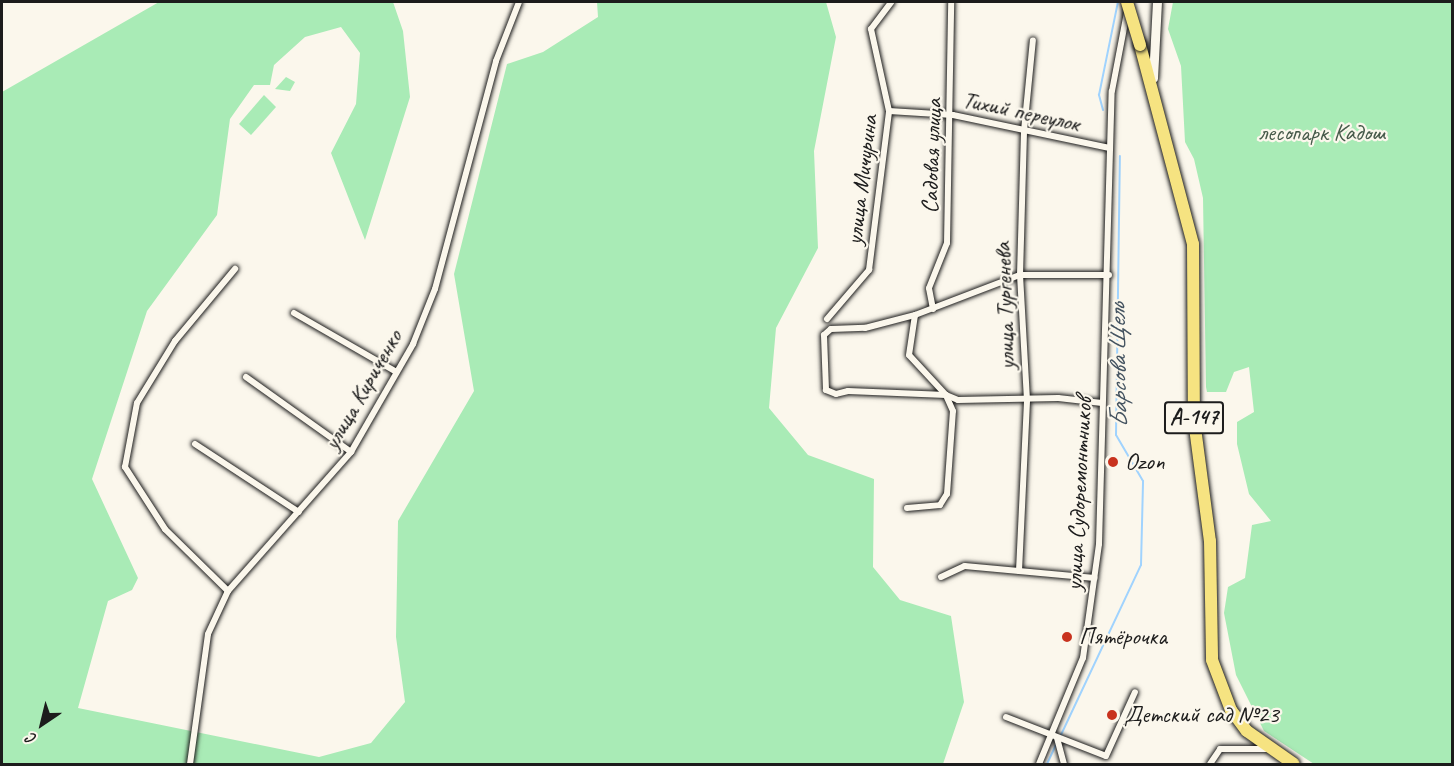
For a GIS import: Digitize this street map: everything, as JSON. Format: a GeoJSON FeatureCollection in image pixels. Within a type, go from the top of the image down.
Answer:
{"type":"FeatureCollection","features":[{"type":"Feature","properties":{"kind":"highway","name":"А-147"},"geometry":{"type":"LineString","coordinates":[[1128,2],[1193,244],[1194,420],[1210,541],[1209,643],[1231,710],[1268,749],[1294,765]]}},
{"type":"Feature","properties":{"kind":"main road"},"geometry":{"type":"LineString","coordinates":[[1154,93],[1151,52],[1157,2]]}},
{"type":"Feature","properties":{"kind":"street","name":"улица Кириченко"},"geometry":{"type":"LineString","coordinates":[[190,765],[208,634],[228,591],[351,452],[395,371],[413,344],[435,289],[496,61],[519,2]]}},
{"type":"Feature","properties":{"kind":"street","name":"улица Мичурина"},"geometry":{"type":"LineString","coordinates":[[827,319],[869,270],[890,111],[871,29],[891,2]]}},
{"type":"Feature","properties":{"kind":"street","name":"Садовая улица"},"geometry":{"type":"LineString","coordinates":[[933,309],[929,288],[947,243],[953,115],[951,2]]}},
{"type":"Feature","properties":{"kind":"street","name":"улица Судоремонтников"},"geometry":{"type":"LineString","coordinates":[[1039,765],[1054,736],[1083,658],[1094,578],[1109,275],[1110,148],[1115,64],[1128,2]]}},
{"type":"Feature","properties":{"kind":"street","name":"улица Тургенева"},"geometry":{"type":"LineString","coordinates":[[1019,571],[1027,400],[1020,275],[1024,132],[1034,40]]}},
{"type":"Feature","properties":{"kind":"street","name":"Тихий переулок"},"geometry":{"type":"LineString","coordinates":[[890,111],[953,115],[1024,132],[1110,148]]}},
{"type":"Feature","properties":{"kind":"street"},"geometry":{"type":"LineString","coordinates":[[228,591],[165,529],[125,467],[137,403],[175,342],[235,269]]}},
{"type":"Feature","properties":{"kind":"street"},"geometry":{"type":"LineString","coordinates":[[1102,403],[958,400],[946,395],[826,390],[824,335],[831,329],[865,328],[915,315],[1020,275],[1109,275]]}},
{"type":"Feature","properties":{"kind":"street"},"geometry":{"type":"LineString","coordinates":[[294,313],[395,371]]}},
{"type":"Feature","properties":{"kind":"street"},"geometry":{"type":"LineString","coordinates":[[907,508],[940,505],[947,494],[953,411],[946,395],[909,355],[915,315]]}},
{"type":"Feature","properties":{"kind":"street"},"geometry":{"type":"LineString","coordinates":[[246,377],[351,452]]}},
{"type":"Feature","properties":{"kind":"street"},"geometry":{"type":"LineString","coordinates":[[195,444],[299,512]]}},
{"type":"Feature","properties":{"kind":"street"},"geometry":{"type":"LineString","coordinates":[[941,577],[965,566],[1094,578]]}},
{"type":"Feature","properties":{"kind":"street"},"geometry":{"type":"LineString","coordinates":[[1006,717],[1106,756],[1135,692]]}},
{"type":"Feature","properties":{"kind":"street"},"geometry":{"type":"LineString","coordinates":[[1054,736],[1064,765]]}},
{"type":"Feature","properties":{"kind":"street"},"geometry":{"type":"LineString","coordinates":[[1210,765],[1220,749],[1268,749]]}},
{"type":"Feature","properties":{"kind":"green space"},"geometry":{"type":"Polygon","coordinates":[[[159,2],[393,2],[403,31],[410,97],[365,240],[331,153],[356,104],[360,53],[341,27],[305,37],[274,65],[270,85],[254,85],[230,119],[217,215],[147,311],[92,479],[138,578],[132,590],[108,601],[78,708],[319,757],[371,743],[405,702],[396,637],[398,521],[474,391],[454,274],[507,64],[543,52],[598,17],[597,2],[826,2],[836,37],[814,151],[818,248],[776,328],[769,408],[808,455],[874,479],[873,567],[900,600],[951,616],[964,702],[943,764],[2,764],[2,92],[159,2]]]}},
{"type":"Feature","properties":{"kind":"green space","name":"лесопарк Кадош"},"geometry":{"type":"Polygon","coordinates":[[[1173,2],[1452,2],[1452,764],[1314,764],[1264,731],[1236,675],[1224,613],[1228,587],[1245,578],[1252,525],[1271,521],[1249,494],[1237,444],[1237,422],[1254,412],[1249,367],[1234,372],[1226,392],[1207,392],[1206,387],[1203,198],[1194,159],[1185,142],[1181,66],[1168,29],[1173,2]]]}},
{"type":"Feature","properties":{"kind":"green space"},"geometry":{"type":"Polygon","coordinates":[[[286,77],[295,82],[290,91],[275,89],[286,77]]]}},
{"type":"Feature","properties":{"kind":"green space"},"geometry":{"type":"Polygon","coordinates":[[[264,95],[276,107],[251,135],[239,124],[264,95]]]}},
{"type":"Feature","properties":{"kind":"waterway","name":"Барсова Щель"},"geometry":{"type":"LineString","coordinates":[[1103,110],[1099,95],[1118,2]]}},
{"type":"Feature","properties":{"kind":"waterway","name":"Барсова Щель"},"geometry":{"type":"LineString","coordinates":[[1060,737],[1141,565],[1143,481],[1116,435],[1120,156]]}},
{"type":"Feature","properties":{"kind":"waterway","name":"Барсова Щель"},"geometry":{"type":"LineString","coordinates":[[1047,764],[1056,745]]}},
{"type":"Feature","properties":{"kind":"place","name":"Ozon"},"geometry":{"type":"Point","coordinates":[1113,462]}},
{"type":"Feature","properties":{"kind":"place","name":"Пятёрочка"},"geometry":{"type":"Point","coordinates":[1067,637]}},
{"type":"Feature","properties":{"kind":"place","name":"Детский сад №23"},"geometry":{"type":"Point","coordinates":[1112,715]}}]}
